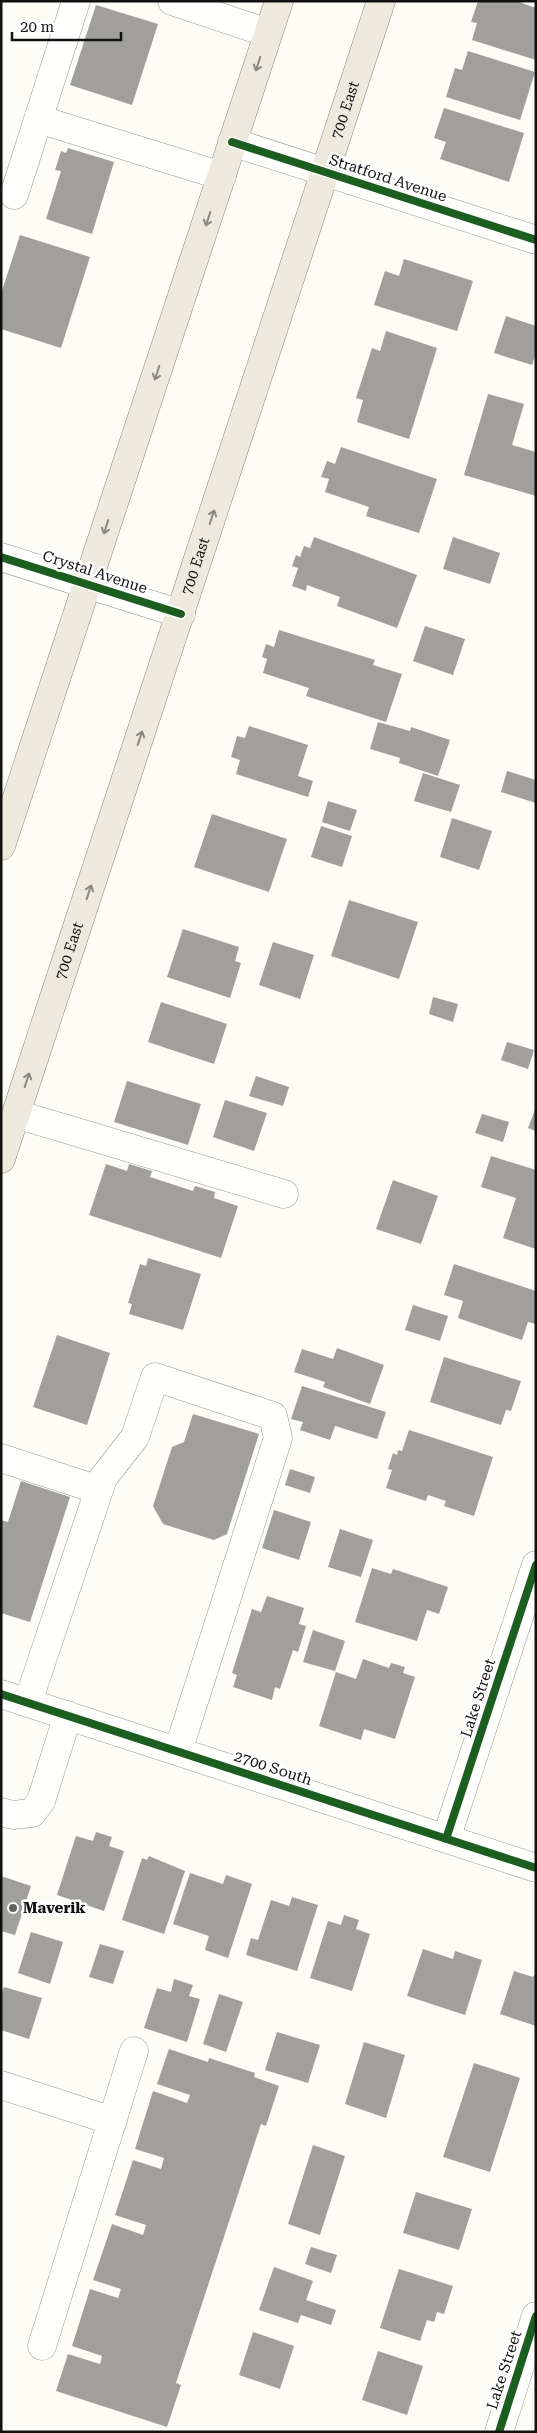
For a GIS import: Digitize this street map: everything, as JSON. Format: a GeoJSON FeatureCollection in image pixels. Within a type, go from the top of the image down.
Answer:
{"type":"FeatureCollection","features":[{"type":"Feature","properties":{"kind":"main road"},"geometry":{"type":"LineString","coordinates":[[1,846],[279,1]]}},
{"type":"Feature","properties":{"kind":"main road","name":"700 East"},"geometry":{"type":"LineString","coordinates":[[1,1159],[381,1]]}},
{"type":"Feature","properties":{"kind":"street"},"geometry":{"type":"LineString","coordinates":[[14,195],[76,1]]}},
{"type":"Feature","properties":{"kind":"street"},"geometry":{"type":"LineString","coordinates":[[172,1],[268,33]]}},
{"type":"Feature","properties":{"kind":"street"},"geometry":{"type":"LineString","coordinates":[[38,119],[222,176]]}},
{"type":"Feature","properties":{"kind":"street","name":"Stratford Avenue"},"geometry":{"type":"LineString","coordinates":[[232,142],[536,240]]}},
{"type":"Feature","properties":{"kind":"street","name":"Crystal Avenue"},"geometry":{"type":"LineString","coordinates":[[1,557],[180,614]]}},
{"type":"Feature","properties":{"kind":"street"},"geometry":{"type":"LineString","coordinates":[[16,1114],[284,1194]]}},
{"type":"Feature","properties":{"kind":"street"},"geometry":{"type":"LineString","coordinates":[[28,1702],[103,1478],[135,1437],[154,1377],[273,1416],[278,1438],[178,1751]]}},
{"type":"Feature","properties":{"kind":"street"},"geometry":{"type":"LineString","coordinates":[[1,1458],[99,1490]]}},
{"type":"Feature","properties":{"kind":"street","name":"Lake Street"},"geometry":{"type":"LineString","coordinates":[[446,1839],[536,1565]]}},
{"type":"Feature","properties":{"kind":"street","name":"2700 South"},"geometry":{"type":"LineString","coordinates":[[1,1694],[536,1868]]}},
{"type":"Feature","properties":{"kind":"street"},"geometry":{"type":"LineString","coordinates":[[1,1812],[13,1815],[32,1813],[41,1802],[68,1715]]}},
{"type":"Feature","properties":{"kind":"street"},"geometry":{"type":"LineString","coordinates":[[42,2346],[134,2051]]}},
{"type":"Feature","properties":{"kind":"street"},"geometry":{"type":"LineString","coordinates":[[1,2085],[112,2121]]}},
{"type":"Feature","properties":{"kind":"street","name":"Lake Street"},"geometry":{"type":"LineString","coordinates":[[498,2432],[536,2316]]}},
{"type":"Feature","properties":{"kind":"building"},"geometry":{"type":"Polygon","coordinates":[[[478,1],[516,1],[536,8],[536,60],[472,40],[477,23],[471,22],[478,1]]]}},
{"type":"Feature","properties":{"kind":"building"},"geometry":{"type":"Polygon","coordinates":[[[96,5],[158,24],[132,105],[70,85],[96,5]]]}},
{"type":"Feature","properties":{"kind":"building"},"geometry":{"type":"Polygon","coordinates":[[[468,51],[535,72],[520,120],[446,97],[455,68],[462,70],[468,51]]]}},
{"type":"Feature","properties":{"kind":"building"},"geometry":{"type":"Polygon","coordinates":[[[444,108],[524,133],[509,182],[440,159],[446,142],[434,138],[444,108]]]}},
{"type":"Feature","properties":{"kind":"building"},"geometry":{"type":"Polygon","coordinates":[[[68,148],[114,162],[92,234],[46,219],[61,171],[55,170],[61,151],[66,153],[68,148]]]}},
{"type":"Feature","properties":{"kind":"building"},"geometry":{"type":"Polygon","coordinates":[[[20,235],[90,257],[61,348],[1,329],[1,294],[20,235]]]}},
{"type":"Feature","properties":{"kind":"building"},"geometry":{"type":"Polygon","coordinates":[[[404,259],[473,281],[457,331],[374,305],[385,271],[399,276],[404,259]]]}},
{"type":"Feature","properties":{"kind":"building"},"geometry":{"type":"Polygon","coordinates":[[[506,316],[536,326],[536,353],[532,365],[494,353],[506,316]]]}},
{"type":"Feature","properties":{"kind":"building"},"geometry":{"type":"Polygon","coordinates":[[[386,331],[437,348],[409,439],[357,422],[363,400],[356,398],[372,348],[380,351],[386,331]]]}},
{"type":"Feature","properties":{"kind":"building"},"geometry":{"type":"Polygon","coordinates":[[[488,394],[524,404],[512,445],[536,452],[536,496],[464,475],[488,394]]]}},
{"type":"Feature","properties":{"kind":"building"},"geometry":{"type":"Polygon","coordinates":[[[341,447],[437,479],[419,533],[366,516],[369,507],[325,492],[329,479],[321,477],[327,461],[335,464],[341,447]]]}},
{"type":"Feature","properties":{"kind":"building"},"geometry":{"type":"Polygon","coordinates":[[[314,537],[417,575],[397,628],[337,606],[340,597],[307,585],[306,591],[292,586],[298,568],[292,566],[296,555],[300,557],[304,546],[310,548],[314,537]]]}},
{"type":"Feature","properties":{"kind":"building"},"geometry":{"type":"Polygon","coordinates":[[[453,537],[500,553],[490,584],[443,569],[453,537]]]}},
{"type":"Feature","properties":{"kind":"building"},"geometry":{"type":"Polygon","coordinates":[[[425,626],[465,639],[453,675],[413,661],[425,626]]]}},
{"type":"Feature","properties":{"kind":"building"},"geometry":{"type":"Polygon","coordinates":[[[279,630],[375,660],[373,665],[402,674],[386,722],[306,696],[309,688],[263,673],[267,659],[262,657],[266,644],[274,647],[279,630]]]}},
{"type":"Feature","properties":{"kind":"building"},"geometry":{"type":"Polygon","coordinates":[[[378,722],[410,731],[411,727],[450,740],[438,776],[399,763],[400,758],[370,749],[378,722]]]}},
{"type":"Feature","properties":{"kind":"building"},"geometry":{"type":"Polygon","coordinates":[[[249,726],[308,745],[298,776],[313,781],[308,797],[236,774],[240,760],[231,757],[237,736],[245,738],[249,726]]]}},
{"type":"Feature","properties":{"kind":"building"},"geometry":{"type":"Polygon","coordinates":[[[507,771],[536,780],[536,803],[501,792],[507,771]]]}},
{"type":"Feature","properties":{"kind":"building"},"geometry":{"type":"Polygon","coordinates":[[[423,773],[460,785],[451,812],[414,801],[423,773]]]}},
{"type":"Feature","properties":{"kind":"building"},"geometry":{"type":"Polygon","coordinates":[[[328,801],[357,810],[350,831],[322,822],[328,801]]]}},
{"type":"Feature","properties":{"kind":"building"},"geometry":{"type":"Polygon","coordinates":[[[212,814],[287,839],[269,892],[194,867],[212,814]]]}},
{"type":"Feature","properties":{"kind":"building"},"geometry":{"type":"Polygon","coordinates":[[[452,818],[492,831],[479,870],[440,857],[452,818]]]}},
{"type":"Feature","properties":{"kind":"building"},"geometry":{"type":"Polygon","coordinates":[[[321,826],[352,836],[342,867],[311,857],[321,826]]]}},
{"type":"Feature","properties":{"kind":"building"},"geometry":{"type":"Polygon","coordinates":[[[349,900],[418,922],[399,979],[331,956],[349,900]]]}},
{"type":"Feature","properties":{"kind":"building"},"geometry":{"type":"Polygon","coordinates":[[[183,929],[239,947],[235,961],[241,963],[230,998],[167,977],[183,929]]]}},
{"type":"Feature","properties":{"kind":"building"},"geometry":{"type":"Polygon","coordinates":[[[273,942],[314,955],[300,999],[259,985],[273,942]]]}},
{"type":"Feature","properties":{"kind":"building"},"geometry":{"type":"Polygon","coordinates":[[[433,997],[458,1004],[453,1022],[429,1014],[433,997]]]}},
{"type":"Feature","properties":{"kind":"building"},"geometry":{"type":"Polygon","coordinates":[[[161,1002],[227,1024],[214,1064],[148,1042],[161,1002]]]}},
{"type":"Feature","properties":{"kind":"building"},"geometry":{"type":"Polygon","coordinates":[[[507,1042],[534,1050],[528,1069],[501,1060],[507,1042]]]}},
{"type":"Feature","properties":{"kind":"building"},"geometry":{"type":"Polygon","coordinates":[[[256,1076],[289,1087],[283,1106],[249,1096],[256,1076]]]}},
{"type":"Feature","properties":{"kind":"building"},"geometry":{"type":"Polygon","coordinates":[[[127,1081],[201,1104],[188,1145],[114,1122],[127,1081]]]}},
{"type":"Feature","properties":{"kind":"building"},"geometry":{"type":"Polygon","coordinates":[[[225,1100],[267,1113],[254,1151],[213,1137],[225,1100]]]}},
{"type":"Feature","properties":{"kind":"building"},"geometry":{"type":"Polygon","coordinates":[[[536,1107],[536,1131],[528,1128],[536,1107]]]}},
{"type":"Feature","properties":{"kind":"building"},"geometry":{"type":"Polygon","coordinates":[[[482,1114],[509,1122],[503,1142],[475,1133],[482,1114]]]}},
{"type":"Feature","properties":{"kind":"building"},"geometry":{"type":"Polygon","coordinates":[[[491,1156],[536,1170],[536,1249],[503,1238],[516,1198],[481,1187],[491,1156]]]}},
{"type":"Feature","properties":{"kind":"building"},"geometry":{"type":"Polygon","coordinates":[[[106,1164],[127,1171],[129,1164],[152,1171],[150,1177],[193,1191],[195,1186],[215,1192],[214,1198],[238,1206],[221,1258],[89,1215],[106,1164]]]}},
{"type":"Feature","properties":{"kind":"building"},"geometry":{"type":"Polygon","coordinates":[[[393,1180],[438,1196],[421,1244],[376,1229],[393,1180]]]}},
{"type":"Feature","properties":{"kind":"building"},"geometry":{"type":"Polygon","coordinates":[[[148,1258],[201,1274],[183,1330],[129,1314],[132,1304],[128,1303],[140,1264],[146,1266],[148,1258]]]}},
{"type":"Feature","properties":{"kind":"building"},"geometry":{"type":"Polygon","coordinates":[[[454,1264],[536,1291],[536,1324],[528,1322],[522,1340],[458,1318],[463,1301],[444,1295],[454,1264]]]}},
{"type":"Feature","properties":{"kind":"building"},"geometry":{"type":"Polygon","coordinates":[[[413,1305],[448,1316],[440,1341],[405,1330],[413,1305]]]}},
{"type":"Feature","properties":{"kind":"building"},"geometry":{"type":"Polygon","coordinates":[[[57,1335],[110,1353],[87,1425],[33,1407],[57,1335]]]}},
{"type":"Feature","properties":{"kind":"building"},"geometry":{"type":"Polygon","coordinates":[[[337,1348],[384,1365],[370,1404],[323,1387],[325,1382],[294,1372],[302,1349],[333,1359],[337,1348]]]}},
{"type":"Feature","properties":{"kind":"building"},"geometry":{"type":"Polygon","coordinates":[[[444,1357],[521,1381],[511,1411],[506,1410],[501,1425],[430,1402],[444,1357]]]}},
{"type":"Feature","properties":{"kind":"building"},"geometry":{"type":"Polygon","coordinates":[[[302,1386],[386,1412],[377,1439],[335,1426],[330,1440],[300,1430],[303,1422],[291,1419],[302,1386]]]}},
{"type":"Feature","properties":{"kind":"building"},"geometry":{"type":"Polygon","coordinates":[[[193,1414],[259,1434],[227,1534],[214,1540],[163,1524],[153,1506],[172,1447],[184,1442],[193,1414]]]}},
{"type":"Feature","properties":{"kind":"building"},"geometry":{"type":"Polygon","coordinates":[[[409,1430],[493,1457],[474,1516],[444,1506],[446,1501],[428,1495],[426,1501],[386,1488],[392,1470],[388,1469],[393,1453],[397,1455],[398,1450],[402,1451],[409,1430]]]}},
{"type":"Feature","properties":{"kind":"building"},"geometry":{"type":"Polygon","coordinates":[[[290,1469],[315,1477],[310,1493],[285,1485],[290,1469]]]}},
{"type":"Feature","properties":{"kind":"building"},"geometry":{"type":"Polygon","coordinates":[[[21,1481],[70,1497],[30,1622],[1,1613],[1,1520],[8,1522],[21,1481]]]}},
{"type":"Feature","properties":{"kind":"building"},"geometry":{"type":"Polygon","coordinates":[[[274,1510],[311,1522],[299,1560],[262,1548],[274,1510]]]}},
{"type":"Feature","properties":{"kind":"building"},"geometry":{"type":"Polygon","coordinates":[[[340,1529],[373,1540],[361,1577],[328,1567],[340,1529]]]}},
{"type":"Feature","properties":{"kind":"building"},"geometry":{"type":"Polygon","coordinates":[[[372,1568],[391,1574],[393,1569],[448,1587],[439,1614],[427,1610],[417,1641],[355,1622],[372,1568]]]}},
{"type":"Feature","properties":{"kind":"building"},"geometry":{"type":"Polygon","coordinates":[[[267,1596],[304,1608],[299,1624],[306,1626],[298,1652],[293,1650],[280,1689],[275,1687],[272,1700],[233,1687],[237,1675],[232,1673],[252,1609],[261,1612],[267,1596]]]}},
{"type":"Feature","properties":{"kind":"building"},"geometry":{"type":"Polygon","coordinates":[[[313,1630],[345,1641],[335,1671],[303,1662],[313,1630]]]}},
{"type":"Feature","properties":{"kind":"building"},"geometry":{"type":"Polygon","coordinates":[[[363,1659],[389,1668],[391,1663],[405,1667],[403,1673],[415,1677],[395,1739],[364,1729],[361,1740],[319,1726],[336,1672],[356,1679],[363,1659]]]}},
{"type":"Feature","properties":{"kind":"building"},"geometry":{"type":"Polygon","coordinates":[[[96,1832],[112,1837],[109,1846],[124,1851],[104,1911],[57,1895],[76,1836],[93,1841],[96,1832]]]}},
{"type":"Feature","properties":{"kind":"building"},"geometry":{"type":"Polygon","coordinates":[[[149,1856],[185,1871],[164,1934],[122,1920],[142,1858],[147,1860],[149,1856]]]}},
{"type":"Feature","properties":{"kind":"building"},"geometry":{"type":"Polygon","coordinates":[[[190,1873],[223,1884],[226,1875],[252,1884],[228,1958],[205,1950],[209,1936],[173,1924],[190,1873]]]}},
{"type":"Feature","properties":{"kind":"building","name":"Maverik"},"geometry":{"type":"Polygon","coordinates":[[[1,1876],[31,1886],[15,1935],[1,1931],[1,1876]]]}},
{"type":"Feature","properties":{"kind":"building"},"geometry":{"type":"Polygon","coordinates":[[[292,1897],[318,1905],[297,1971],[246,1955],[251,1938],[258,1940],[271,1900],[289,1906],[292,1897]]]}},
{"type":"Feature","properties":{"kind":"building"},"geometry":{"type":"Polygon","coordinates":[[[344,1915],[359,1920],[356,1929],[370,1934],[352,1991],[310,1978],[328,1921],[341,1925],[344,1915]]]}},
{"type":"Feature","properties":{"kind":"building"},"geometry":{"type":"Polygon","coordinates":[[[31,1932],[63,1942],[50,1984],[18,1973],[31,1932]]]}},
{"type":"Feature","properties":{"kind":"building"},"geometry":{"type":"Polygon","coordinates":[[[100,1944],[124,1951],[113,1984],[89,1977],[100,1944]]]}},
{"type":"Feature","properties":{"kind":"building"},"geometry":{"type":"Polygon","coordinates":[[[423,1949],[453,1959],[455,1951],[482,1960],[465,2015],[407,1996],[423,1949]]]}},
{"type":"Feature","properties":{"kind":"building"},"geometry":{"type":"Polygon","coordinates":[[[514,1971],[533,1977],[536,1972],[536,2026],[500,2014],[514,1971]]]}},
{"type":"Feature","properties":{"kind":"building"},"geometry":{"type":"Polygon","coordinates":[[[174,1979],[193,1985],[189,1996],[200,1999],[187,2042],[144,2028],[157,1988],[171,1992],[174,1979]]]}},
{"type":"Feature","properties":{"kind":"building"},"geometry":{"type":"Polygon","coordinates":[[[4,1987],[42,1998],[29,2039],[1,2030],[1,1995],[4,1987]]]}},
{"type":"Feature","properties":{"kind":"building"},"geometry":{"type":"Polygon","coordinates":[[[219,1994],[243,2002],[226,2052],[203,2044],[219,1994]]]}},
{"type":"Feature","properties":{"kind":"building"},"geometry":{"type":"Polygon","coordinates":[[[277,2032],[320,2045],[308,2083],[265,2070],[277,2032]]]}},
{"type":"Feature","properties":{"kind":"building"},"geometry":{"type":"Polygon","coordinates":[[[364,2042],[405,2055],[386,2118],[345,2104],[364,2042]]]}},
{"type":"Feature","properties":{"kind":"building"},"geometry":{"type":"Polygon","coordinates":[[[169,2049],[208,2062],[209,2058],[255,2073],[254,2077],[279,2086],[266,2126],[261,2124],[176,2383],[181,2385],[167,2427],[56,2391],[68,2354],[100,2364],[102,2356],[72,2346],[90,2289],[118,2298],[121,2289],[93,2280],[112,2224],[143,2235],[146,2225],[115,2215],[133,2160],[161,2169],[164,2158],[135,2149],[153,2091],[187,2103],[190,2095],[157,2084],[169,2049]]]}},
{"type":"Feature","properties":{"kind":"building"},"geometry":{"type":"Polygon","coordinates":[[[474,2063],[520,2078],[490,2172],[443,2157],[474,2063]]]}},
{"type":"Feature","properties":{"kind":"building"},"geometry":{"type":"Polygon","coordinates":[[[313,2145],[345,2156],[320,2235],[288,2224],[313,2145]]]}},
{"type":"Feature","properties":{"kind":"building"},"geometry":{"type":"Polygon","coordinates":[[[416,2192],[472,2209],[459,2250],[403,2233],[416,2192]]]}},
{"type":"Feature","properties":{"kind":"building"},"geometry":{"type":"Polygon","coordinates":[[[311,2247],[337,2255],[331,2273],[305,2264],[311,2247]]]}},
{"type":"Feature","properties":{"kind":"building"},"geometry":{"type":"Polygon","coordinates":[[[274,2267],[313,2281],[306,2300],[336,2310],[331,2325],[301,2315],[298,2323],[259,2310],[274,2267]]]}},
{"type":"Feature","properties":{"kind":"building"},"geometry":{"type":"Polygon","coordinates":[[[399,2269],[453,2286],[444,2314],[437,2312],[434,2322],[427,2320],[420,2341],[380,2328],[399,2269]]]}},
{"type":"Feature","properties":{"kind":"building"},"geometry":{"type":"Polygon","coordinates":[[[253,2332],[294,2346],[280,2389],[239,2375],[253,2332]]]}},
{"type":"Feature","properties":{"kind":"building"},"geometry":{"type":"Polygon","coordinates":[[[378,2351],[423,2366],[407,2415],[362,2400],[378,2351]]]}},
{"type":"Feature","properties":{"kind":"cycle path"},"geometry":{"type":"LineString","coordinates":[[232,142],[536,240]]}},
{"type":"Feature","properties":{"kind":"cycle path"},"geometry":{"type":"LineString","coordinates":[[1,557],[181,614]]}},
{"type":"Feature","properties":{"kind":"cycle path"},"geometry":{"type":"LineString","coordinates":[[446,1839],[536,1565]]}},
{"type":"Feature","properties":{"kind":"cycle path"},"geometry":{"type":"LineString","coordinates":[[1,1694],[536,1868]]}},
{"type":"Feature","properties":{"kind":"cycle path"},"geometry":{"type":"LineString","coordinates":[[499,2432],[536,2316]]}},
{"type":"Feature","properties":{"kind":"place","name":"Maverik"},"geometry":{"type":"Point","coordinates":[13,1908]}}]}
